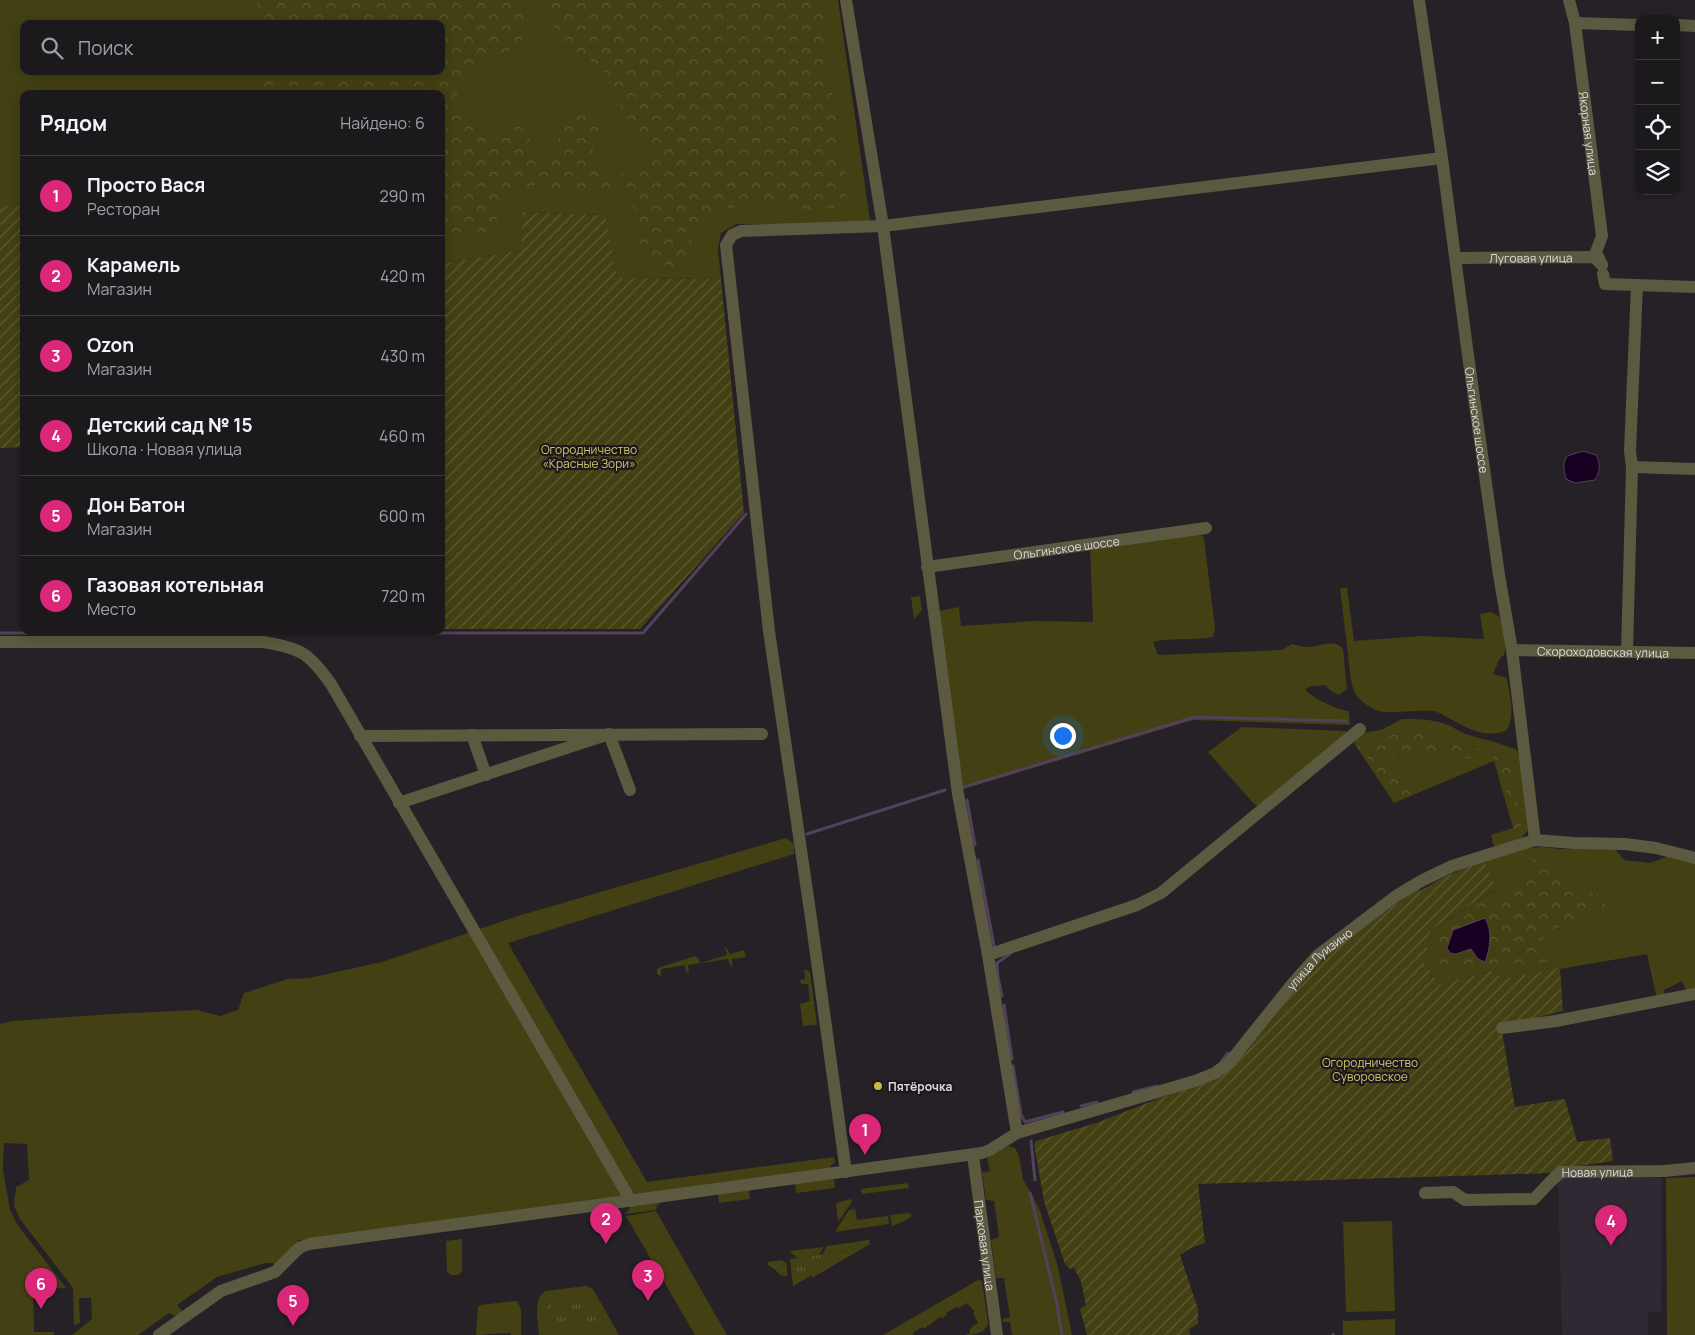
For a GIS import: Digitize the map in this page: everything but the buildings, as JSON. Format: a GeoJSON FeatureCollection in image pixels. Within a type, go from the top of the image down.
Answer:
{"type":"FeatureCollection","features":[{"type":"Feature","properties":{"kind":"street"},"geometry":{"type":"LineString","coordinates":[[846,0],[883,226],[927,567],[945,684],[958,794],[988,955],[1017,1133]]}},
{"type":"Feature","properties":{"kind":"street","name":"Ольгинское шоссе"},"geometry":{"type":"LineString","coordinates":[[1419,0],[1499,575],[1512,650],[1535,840]]}},
{"type":"Feature","properties":{"kind":"street","name":"Якорная улица"},"geometry":{"type":"LineString","coordinates":[[1569,0],[1575,23],[1602,236],[1596,252],[1603,270]]}},
{"type":"Feature","properties":{"kind":"street"},"geometry":{"type":"LineString","coordinates":[[1575,23],[1635,24]]}},
{"type":"Feature","properties":{"kind":"street"},"geometry":{"type":"LineString","coordinates":[[1680,26],[1695,26]]}},
{"type":"Feature","properties":{"kind":"street"},"geometry":{"type":"LineString","coordinates":[[846,1172],[812,918],[769,632],[726,245],[732,236],[741,231],[883,226],[1442,158]]}},
{"type":"Feature","properties":{"kind":"street","name":"Луговая улица"},"geometry":{"type":"LineString","coordinates":[[1456,258],[1594,257],[1603,270],[1605,284],[1695,287]]}},
{"type":"Feature","properties":{"kind":"street"},"geometry":{"type":"LineString","coordinates":[[1626,651],[1632,467],[1630,451],[1637,285]]}},
{"type":"Feature","properties":{"kind":"street"},"geometry":{"type":"LineString","coordinates":[[1632,467],[1695,470]]}},
{"type":"Feature","properties":{"kind":"street","name":"Ольгинское шоссе"},"geometry":{"type":"LineString","coordinates":[[927,567],[1206,528]]}},
{"type":"Feature","properties":{"kind":"street"},"geometry":{"type":"LineString","coordinates":[[0,642],[263,642],[289,646],[308,656],[316,663],[331,684],[631,1200]]}},
{"type":"Feature","properties":{"kind":"street","name":"Скороходовская улица"},"geometry":{"type":"LineString","coordinates":[[1512,650],[1695,654]]}},
{"type":"Feature","properties":{"kind":"street"},"geometry":{"type":"LineString","coordinates":[[988,955],[1137,905],[1161,893],[1360,729]]}},
{"type":"Feature","properties":{"kind":"street"},"geometry":{"type":"LineString","coordinates":[[399,803],[609,734]]}},
{"type":"Feature","properties":{"kind":"street"},"geometry":{"type":"LineString","coordinates":[[609,734],[630,790]]}},
{"type":"Feature","properties":{"kind":"street"},"geometry":{"type":"LineString","coordinates":[[360,736],[762,734]]}},
{"type":"Feature","properties":{"kind":"street"},"geometry":{"type":"LineString","coordinates":[[472,735],[486,774]]}},
{"type":"Feature","properties":{"kind":"street","name":"улица Луизино"},"geometry":{"type":"LineString","coordinates":[[159,1335],[221,1291],[275,1272],[296,1251],[309,1244],[973,1155],[990,1150],[1017,1133],[1194,1082],[1215,1073],[1229,1062],[1292,983],[1318,956],[1396,896],[1452,866],[1535,840],[1624,844],[1656,848],[1695,858]]}},
{"type":"Feature","properties":{"kind":"street"},"geometry":{"type":"LineString","coordinates":[[1502,1028],[1556,1021],[1695,994]]}},
{"type":"Feature","properties":{"kind":"street","name":"Парковая улица"},"geometry":{"type":"LineString","coordinates":[[973,1155],[997,1335]]}},
{"type":"Feature","properties":{"kind":"street","name":"Новая улица"},"geometry":{"type":"LineString","coordinates":[[1425,1193],[1453,1192],[1465,1200],[1534,1200],[1561,1172],[1664,1171],[1695,1168]]}},
{"type":"Feature","properties":{"kind":"shaded area"},"geometry":{"type":"Polygon","coordinates":[[[1583,451],[1596,455],[1599,461],[1599,471],[1595,480],[1575,483],[1566,479],[1564,462],[1567,456],[1583,451]]]}},
{"type":"Feature","properties":{"kind":"shaded area"},"geometry":{"type":"Polygon","coordinates":[[[1485,918],[1488,923],[1490,940],[1485,962],[1478,959],[1471,949],[1456,954],[1450,953],[1447,948],[1453,930],[1485,918]]]}},
{"type":"Feature","properties":{"kind":"shaded area"},"geometry":{"type":"Polygon","coordinates":[[[1566,1176],[1662,1178],[1661,1311],[1648,1312],[1648,1335],[1562,1335],[1558,1181],[1566,1176]]]}},
{"type":"Feature","properties":{"kind":"green space"},"geometry":{"type":"Polygon","coordinates":[[[0,0],[838,0],[870,220],[861,226],[736,224],[721,233],[718,249],[721,279],[617,278],[604,215],[522,212],[521,250],[445,263],[445,90],[20,90],[20,206],[0,206],[0,0]]]}},
{"type":"Feature","properties":{"kind":"green space"},"geometry":{"type":"Polygon","coordinates":[[[253,0],[524,0],[529,19],[523,38],[512,49],[477,65],[457,84],[459,103],[462,110],[471,122],[493,137],[505,130],[519,126],[528,135],[532,148],[539,158],[551,151],[567,122],[572,117],[587,115],[599,117],[602,132],[592,157],[595,169],[603,181],[645,167],[649,154],[639,128],[628,119],[602,68],[564,45],[556,33],[552,19],[551,0],[822,0],[825,18],[823,62],[838,113],[835,128],[836,144],[848,182],[846,196],[837,207],[823,210],[750,204],[722,210],[697,223],[688,251],[691,264],[677,269],[645,259],[633,251],[638,221],[634,208],[624,196],[610,191],[597,190],[583,194],[567,193],[539,183],[512,194],[503,204],[493,228],[481,235],[445,240],[445,90],[261,90],[265,75],[445,75],[445,20],[265,20],[257,3],[253,0]]]}},
{"type":"Feature","properties":{"kind":"green space"},"geometry":{"type":"Polygon","coordinates":[[[0,206],[20,206],[20,447],[0,448],[0,206]]]}},
{"type":"Feature","properties":{"kind":"green space","name":"Огородничество «Красные Зори»"},"geometry":{"type":"Polygon","coordinates":[[[522,212],[605,215],[617,278],[721,279],[744,513],[640,629],[445,629],[445,263],[521,250],[522,212]]]}},
{"type":"Feature","properties":{"kind":"green space"},"geometry":{"type":"Polygon","coordinates":[[[1201,534],[1204,539],[1215,628],[1213,637],[1153,642],[1158,655],[1282,650],[1292,644],[1308,647],[1336,644],[1343,649],[1347,689],[1339,695],[1325,685],[1312,686],[1305,689],[1325,703],[1349,711],[1350,725],[1193,720],[963,789],[939,611],[959,607],[961,626],[1036,621],[1093,622],[1090,547],[1201,534]]]}},
{"type":"Feature","properties":{"kind":"green space"},"geometry":{"type":"Polygon","coordinates":[[[1347,587],[1354,641],[1422,636],[1484,639],[1480,614],[1491,612],[1500,617],[1506,646],[1504,655],[1500,658],[1493,674],[1507,678],[1511,718],[1507,730],[1489,734],[1471,729],[1437,712],[1384,712],[1376,710],[1363,702],[1354,691],[1350,673],[1340,589],[1347,587]]]}},
{"type":"Feature","properties":{"kind":"green space"},"geometry":{"type":"Polygon","coordinates":[[[920,596],[922,610],[914,619],[911,597],[920,596]]]}},
{"type":"Feature","properties":{"kind":"green space"},"geometry":{"type":"Polygon","coordinates":[[[1402,719],[1442,723],[1466,734],[1517,750],[1520,759],[1528,830],[1521,839],[1494,847],[1491,835],[1513,828],[1494,761],[1394,803],[1354,743],[1363,733],[1383,729],[1402,719]]]}},
{"type":"Feature","properties":{"kind":"green space"},"geometry":{"type":"Polygon","coordinates":[[[1242,727],[1346,731],[1348,735],[1259,806],[1255,805],[1208,752],[1242,727]]]}},
{"type":"Feature","properties":{"kind":"green space"},"geometry":{"type":"Polygon","coordinates":[[[1419,732],[1435,738],[1506,755],[1510,762],[1522,832],[1517,838],[1498,761],[1492,756],[1467,758],[1426,751],[1391,758],[1384,765],[1388,771],[1398,772],[1412,778],[1414,789],[1407,797],[1386,785],[1363,751],[1358,748],[1359,745],[1378,737],[1419,732]]]}},
{"type":"Feature","properties":{"kind":"green space"},"geometry":{"type":"Polygon","coordinates":[[[786,838],[794,844],[794,854],[508,943],[647,1182],[834,1157],[835,1163],[831,1165],[830,1169],[299,1240],[277,1267],[273,1263],[265,1263],[217,1277],[177,1305],[182,1311],[177,1317],[169,1313],[138,1335],[72,1335],[92,1319],[91,1298],[79,1298],[80,1323],[74,1325],[73,1288],[20,1219],[14,1206],[16,1187],[29,1180],[27,1144],[4,1143],[3,1169],[10,1210],[17,1224],[66,1288],[33,1289],[34,1332],[54,1332],[54,1335],[0,1335],[0,1024],[12,1021],[196,1010],[220,1016],[238,1010],[244,993],[288,979],[309,978],[382,962],[518,916],[786,838]]]}},
{"type":"Feature","properties":{"kind":"green space"},"geometry":{"type":"Polygon","coordinates":[[[1543,847],[1559,849],[1615,849],[1624,860],[1650,863],[1669,856],[1695,862],[1695,990],[1687,992],[1682,981],[1664,990],[1665,996],[1656,995],[1647,954],[1503,979],[1491,971],[1439,984],[1424,963],[1431,930],[1495,890],[1484,860],[1524,848],[1543,847]]]}},
{"type":"Feature","properties":{"kind":"green space"},"geometry":{"type":"Polygon","coordinates":[[[1534,859],[1561,867],[1573,885],[1583,891],[1604,896],[1606,906],[1603,912],[1576,917],[1571,923],[1550,930],[1539,944],[1533,945],[1532,948],[1545,949],[1551,954],[1553,958],[1543,963],[1509,967],[1498,965],[1483,966],[1440,974],[1436,973],[1433,963],[1436,939],[1450,928],[1460,915],[1469,908],[1497,897],[1511,885],[1518,883],[1526,876],[1531,860],[1534,859]]]}},
{"type":"Feature","properties":{"kind":"green space","name":"Огородничество Суворовское"},"geometry":{"type":"Polygon","coordinates":[[[1484,860],[1496,889],[1431,930],[1424,963],[1439,984],[1491,971],[1503,979],[1560,968],[1563,1011],[1501,1026],[1515,1107],[1565,1099],[1577,1142],[1610,1138],[1613,1161],[1563,1168],[1553,1173],[1198,1184],[1205,1243],[1191,1248],[1180,1255],[1198,1309],[1198,1324],[1189,1329],[1190,1335],[1087,1335],[1080,1309],[1086,1305],[1081,1281],[1074,1268],[1070,1269],[1065,1264],[1044,1201],[1034,1144],[1036,1141],[1096,1123],[1203,1083],[1257,1033],[1317,965],[1340,945],[1418,888],[1420,891],[1444,877],[1484,860]]]}},
{"type":"Feature","properties":{"kind":"green space"},"geometry":{"type":"Polygon","coordinates":[[[726,947],[730,954],[744,950],[746,957],[732,959],[731,967],[728,959],[688,965],[689,973],[686,972],[685,965],[661,969],[661,976],[657,974],[657,969],[661,967],[695,956],[700,963],[727,955],[726,947]]]}},
{"type":"Feature","properties":{"kind":"green space"},"geometry":{"type":"Polygon","coordinates":[[[804,970],[810,972],[817,1025],[803,1026],[800,1004],[810,1001],[808,984],[801,984],[800,980],[805,979],[804,970]]]}},
{"type":"Feature","properties":{"kind":"green space"},"geometry":{"type":"Polygon","coordinates":[[[1009,1146],[1015,1148],[1019,1155],[1023,1180],[1040,1211],[1058,1267],[1072,1335],[1012,1335],[1010,1322],[1002,1322],[1003,1319],[1010,1317],[1004,1278],[996,1278],[991,1240],[999,1237],[994,1201],[986,1200],[982,1173],[990,1171],[987,1158],[1009,1146]]]}},
{"type":"Feature","properties":{"kind":"green space"},"geometry":{"type":"Polygon","coordinates":[[[1695,1177],[1695,1335],[1667,1335],[1666,1178],[1695,1177]]]}},
{"type":"Feature","properties":{"kind":"green space"},"geometry":{"type":"Polygon","coordinates":[[[834,1179],[835,1188],[796,1193],[795,1184],[834,1179]]]}},
{"type":"Feature","properties":{"kind":"green space"},"geometry":{"type":"Polygon","coordinates":[[[908,1183],[909,1188],[862,1194],[861,1189],[908,1183]]]}},
{"type":"Feature","properties":{"kind":"green space"},"geometry":{"type":"Polygon","coordinates":[[[749,1190],[750,1199],[719,1203],[718,1194],[749,1190]]]}},
{"type":"Feature","properties":{"kind":"green space"},"geometry":{"type":"Polygon","coordinates":[[[851,1199],[852,1202],[838,1222],[836,1203],[851,1199]]]}},
{"type":"Feature","properties":{"kind":"green space"},"geometry":{"type":"Polygon","coordinates":[[[661,1202],[656,1210],[626,1214],[631,1206],[661,1202]]]}},
{"type":"Feature","properties":{"kind":"green space"},"geometry":{"type":"Polygon","coordinates":[[[855,1209],[857,1220],[888,1216],[889,1224],[835,1232],[849,1210],[855,1209]]]}},
{"type":"Feature","properties":{"kind":"green space"},"geometry":{"type":"Polygon","coordinates":[[[656,1211],[727,1335],[695,1335],[626,1216],[656,1211]]]}},
{"type":"Feature","properties":{"kind":"green space"},"geometry":{"type":"Polygon","coordinates":[[[909,1213],[912,1216],[892,1226],[890,1215],[909,1213]]]}},
{"type":"Feature","properties":{"kind":"green space"},"geometry":{"type":"Polygon","coordinates":[[[1392,1221],[1395,1311],[1346,1312],[1343,1222],[1392,1221]]]}},
{"type":"Feature","properties":{"kind":"green space"},"geometry":{"type":"Polygon","coordinates":[[[462,1239],[462,1272],[458,1275],[451,1275],[447,1272],[446,1241],[462,1239]]]}},
{"type":"Feature","properties":{"kind":"green space"},"geometry":{"type":"Polygon","coordinates":[[[869,1240],[870,1244],[812,1278],[811,1275],[848,1254],[847,1251],[822,1255],[827,1246],[869,1240]]]}},
{"type":"Feature","properties":{"kind":"green space"},"geometry":{"type":"Polygon","coordinates":[[[824,1247],[819,1255],[797,1258],[789,1251],[824,1247]]]}},
{"type":"Feature","properties":{"kind":"green space"},"geometry":{"type":"Polygon","coordinates":[[[847,1251],[848,1254],[793,1286],[790,1259],[847,1251]]]}},
{"type":"Feature","properties":{"kind":"green space"},"geometry":{"type":"Polygon","coordinates":[[[782,1260],[787,1264],[787,1276],[780,1275],[768,1265],[768,1262],[782,1260]]]}},
{"type":"Feature","properties":{"kind":"green space"},"geometry":{"type":"Polygon","coordinates":[[[978,1280],[982,1281],[988,1323],[983,1331],[966,1335],[970,1333],[969,1330],[972,1326],[978,1323],[973,1313],[975,1312],[967,1303],[946,1313],[947,1315],[942,1318],[940,1317],[924,1329],[923,1327],[914,1332],[913,1335],[883,1335],[978,1280]]]}},
{"type":"Feature","properties":{"kind":"green space"},"geometry":{"type":"Polygon","coordinates":[[[586,1286],[593,1289],[619,1335],[539,1335],[537,1312],[541,1295],[545,1291],[586,1286]]]}},
{"type":"Feature","properties":{"kind":"green space"},"geometry":{"type":"Polygon","coordinates":[[[586,1293],[598,1314],[596,1321],[553,1327],[547,1323],[547,1300],[586,1293]]]}},
{"type":"Feature","properties":{"kind":"green space"},"geometry":{"type":"Polygon","coordinates":[[[517,1301],[521,1309],[521,1335],[511,1335],[511,1333],[476,1335],[478,1307],[480,1305],[517,1301]]]}},
{"type":"Feature","properties":{"kind":"green space"},"geometry":{"type":"Polygon","coordinates":[[[1395,1319],[1395,1335],[1343,1335],[1343,1321],[1395,1319]]]}},
{"type":"Feature","properties":{"kind":"waterway"},"geometry":{"type":"LineString","coordinates":[[445,633],[643,633],[746,514]]}},
{"type":"Feature","properties":{"kind":"waterway"},"geometry":{"type":"LineString","coordinates":[[0,633],[20,633]]}},
{"type":"Feature","properties":{"kind":"waterway"},"geometry":{"type":"LineString","coordinates":[[964,787],[1195,717],[1346,721]]}},
{"type":"Feature","properties":{"kind":"waterway"},"geometry":{"type":"LineString","coordinates":[[807,834],[945,790]]}},
{"type":"Feature","properties":{"kind":"waterway"},"geometry":{"type":"LineString","coordinates":[[967,800],[975,845]]}},
{"type":"Feature","properties":{"kind":"waterway"},"geometry":{"type":"LineString","coordinates":[[978,860],[994,946]]}},
{"type":"Feature","properties":{"kind":"waterway"},"geometry":{"type":"LineString","coordinates":[[1002,996],[997,963],[1011,953]]}},
{"type":"Feature","properties":{"kind":"waterway"},"geometry":{"type":"LineString","coordinates":[[1004,1005],[1012,1059]]}},
{"type":"Feature","properties":{"kind":"waterway"},"geometry":{"type":"LineString","coordinates":[[1221,1062],[1228,1053]]}},
{"type":"Feature","properties":{"kind":"waterway"},"geometry":{"type":"LineString","coordinates":[[1013,1066],[1021,1115],[1025,1122],[1063,1112]]}},
{"type":"Feature","properties":{"kind":"waterway"},"geometry":{"type":"LineString","coordinates":[[1133,1092],[1157,1086]]}},
{"type":"Feature","properties":{"kind":"waterway"},"geometry":{"type":"LineString","coordinates":[[1081,1106],[1097,1102]]}},
{"type":"Feature","properties":{"kind":"waterway"},"geometry":{"type":"LineString","coordinates":[[1031,1141],[1035,1180]]}},
{"type":"Feature","properties":{"kind":"waterway"},"geometry":{"type":"LineString","coordinates":[[1030,1193],[1057,1304],[1062,1335]]}},
{"type":"Feature","properties":{"kind":"place","name":"Пятёрочка"},"geometry":{"type":"Point","coordinates":[878,1086]}},
{"type":"Feature","properties":{"kind":"place","name":"Просто Вася"},"geometry":{"type":"Point","coordinates":[865,1155]}},
{"type":"Feature","properties":{"kind":"place","name":"Карамель"},"geometry":{"type":"Point","coordinates":[606,1244]}},
{"type":"Feature","properties":{"kind":"place","name":"Детский сад № 15"},"geometry":{"type":"Point","coordinates":[1611,1246]}},
{"type":"Feature","properties":{"kind":"place","name":"Ozon"},"geometry":{"type":"Point","coordinates":[648,1301]}},
{"type":"Feature","properties":{"kind":"place","name":"Газовая котельная"},"geometry":{"type":"Point","coordinates":[41,1309]}},
{"type":"Feature","properties":{"kind":"place","name":"Дон Батон"},"geometry":{"type":"Point","coordinates":[293,1326]}}]}
